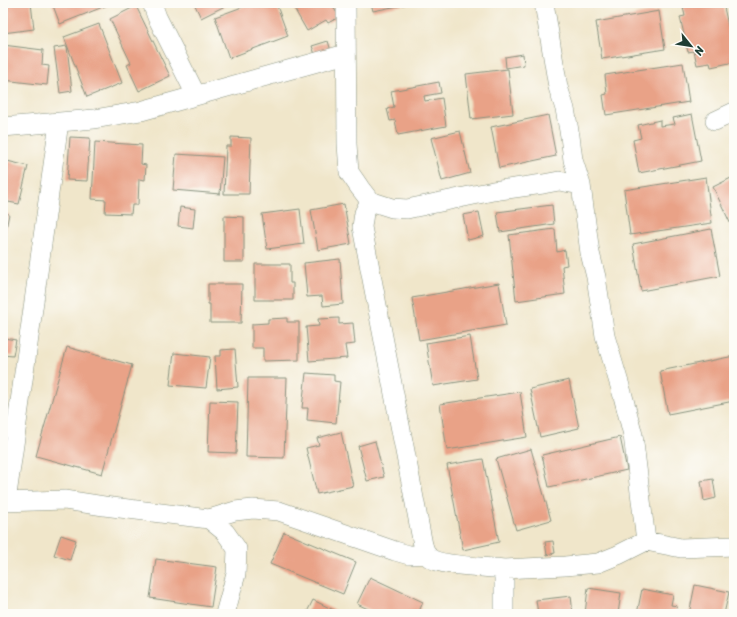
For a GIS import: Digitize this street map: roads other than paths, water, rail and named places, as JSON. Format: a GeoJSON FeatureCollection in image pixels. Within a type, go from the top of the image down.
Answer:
{"type":"FeatureCollection","features":[{"type":"Feature","properties":{"kind":"street"},"geometry":{"type":"LineString","coordinates":[[152,3],[196,95]]}},
{"type":"Feature","properties":{"kind":"street"},"geometry":{"type":"LineString","coordinates":[[346,3],[347,144],[349,172],[370,200],[392,208],[407,209],[494,191],[559,181],[581,185]]}},
{"type":"Feature","properties":{"kind":"street"},"geometry":{"type":"LineString","coordinates":[[544,3],[558,87],[568,122],[573,160],[581,185],[590,253],[596,276],[605,336],[624,396],[633,435],[646,541]]}},
{"type":"Feature","properties":{"kind":"street"},"geometry":{"type":"LineString","coordinates":[[3,127],[94,119],[141,111],[346,54]]}},
{"type":"Feature","properties":{"kind":"street"},"geometry":{"type":"LineString","coordinates":[[716,121],[734,112]]}},
{"type":"Feature","properties":{"kind":"street"},"geometry":{"type":"LineString","coordinates":[[59,122],[5,502],[65,500],[209,519],[253,509],[279,511],[402,553],[409,555],[426,554]]}},
{"type":"Feature","properties":{"kind":"street"},"geometry":{"type":"LineString","coordinates":[[370,200],[364,214],[362,227],[423,545],[426,554],[431,559],[442,563],[504,569],[598,563],[646,541],[681,548],[734,546]]}},
{"type":"Feature","properties":{"kind":"street"},"geometry":{"type":"LineString","coordinates":[[209,519],[225,532],[237,549],[236,574],[225,614]]}},
{"type":"Feature","properties":{"kind":"street"},"geometry":{"type":"LineString","coordinates":[[504,569],[504,614]]}}]}
